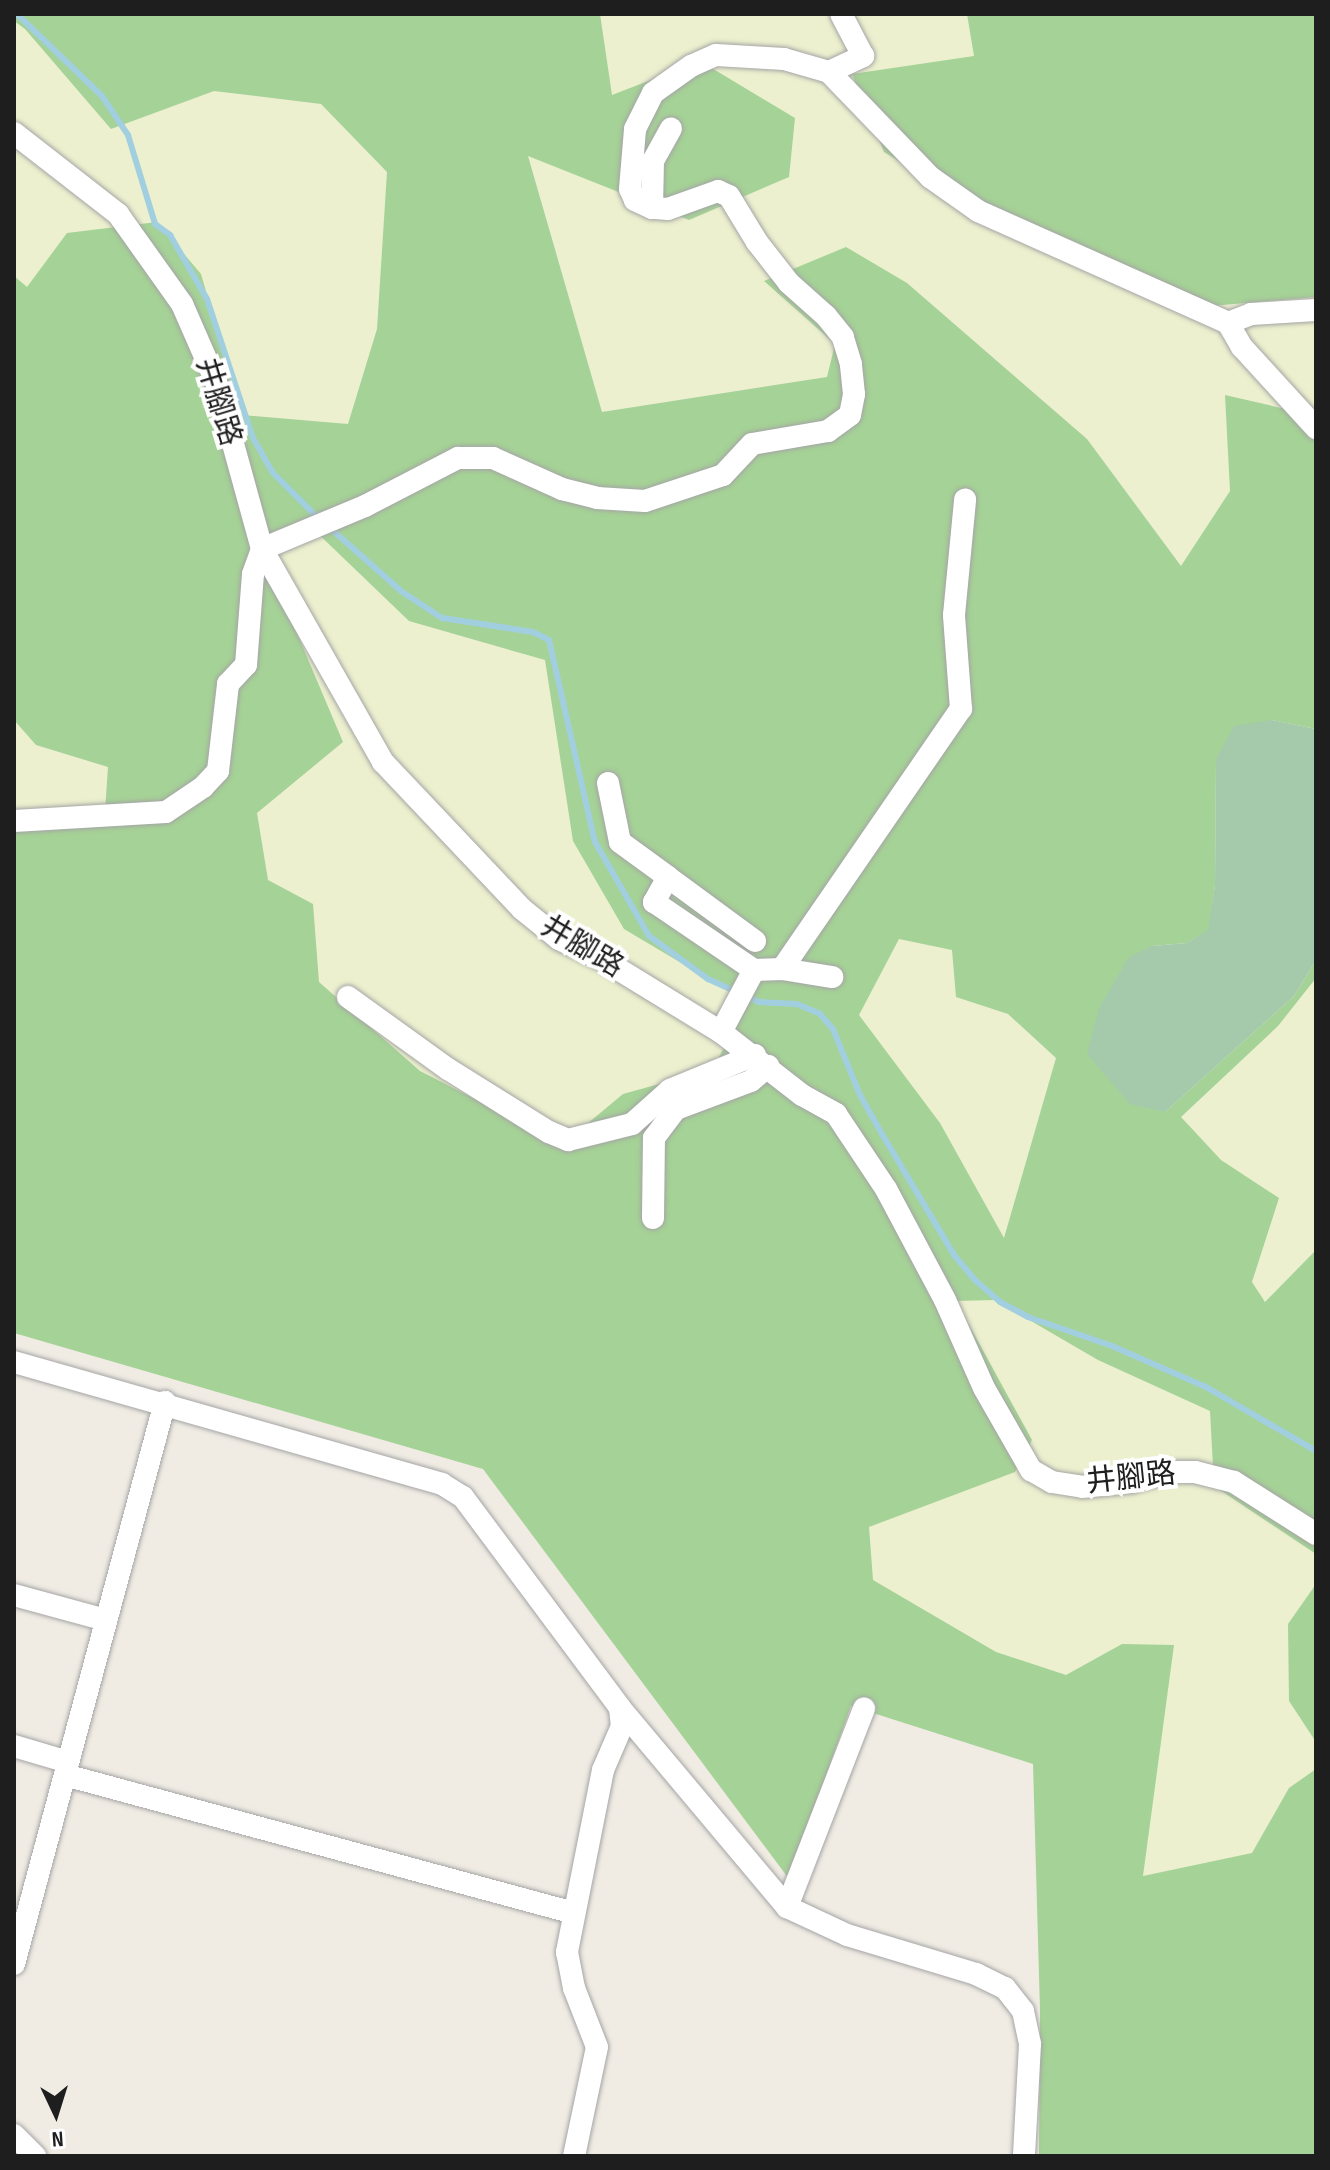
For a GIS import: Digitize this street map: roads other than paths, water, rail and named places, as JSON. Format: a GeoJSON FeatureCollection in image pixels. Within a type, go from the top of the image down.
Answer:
{"type":"FeatureCollection","features":[{"type":"Feature","properties":{"kind":"lane"},"geometry":{"type":"LineString","coordinates":[[829,72],[863,56],[841,14]]}},
{"type":"Feature","properties":{"kind":"lane"},"geometry":{"type":"LineString","coordinates":[[14,821],[166,812],[203,787],[218,771],[228,684],[246,665],[253,574],[262,549],[365,506],[458,458],[493,458],[562,489],[597,498],[645,501],[723,475],[752,444],[828,431],[850,415],[854,394],[851,364],[843,337],[826,316],[789,283],[729,196],[718,191],[668,209],[652,208],[635,200],[630,189],[628,174],[635,129],[653,93],[691,66],[716,55],[784,59],[829,72],[930,177],[978,211],[1228,323],[1242,347],[1316,428]]}},
{"type":"Feature","properties":{"kind":"lane"},"geometry":{"type":"LineString","coordinates":[[652,208],[653,161],[671,129]]}},
{"type":"Feature","properties":{"kind":"lane","name":"井腳路"},"geometry":{"type":"LineString","coordinates":[[14,133],[118,214],[182,304],[216,382],[262,549],[383,762],[522,909],[559,939],[605,961],[721,1032],[761,1060],[802,1095],[836,1114],[886,1189],[945,1300],[984,1388],[1031,1470],[1052,1482],[1082,1487],[1131,1482],[1168,1472],[1195,1472],[1234,1482],[1316,1534]]}},
{"type":"Feature","properties":{"kind":"lane"},"geometry":{"type":"LineString","coordinates":[[1228,323],[1251,314],[1316,310]]}},
{"type":"Feature","properties":{"kind":"lane"},"geometry":{"type":"LineString","coordinates":[[782,969],[961,709],[954,615],[965,500]]}},
{"type":"Feature","properties":{"kind":"lane"},"geometry":{"type":"LineString","coordinates":[[608,783],[620,842],[755,941]]}},
{"type":"Feature","properties":{"kind":"lane"},"geometry":{"type":"LineString","coordinates":[[668,877],[654,902],[754,970],[782,969],[832,977]]}},
{"type":"Feature","properties":{"kind":"lane"},"geometry":{"type":"LineString","coordinates":[[721,1032],[754,970]]}},
{"type":"Feature","properties":{"kind":"lane"},"geometry":{"type":"LineString","coordinates":[[348,997],[448,1069],[549,1132],[568,1140],[632,1124],[670,1090],[761,1060]]}},
{"type":"Feature","properties":{"kind":"lane"},"geometry":{"type":"LineString","coordinates":[[653,1218],[654,1138],[676,1109],[751,1081],[761,1060]]}},
{"type":"Feature","properties":{"kind":"lane"},"geometry":{"type":"LineString","coordinates":[[14,1362],[165,1402],[442,1484],[463,1497],[620,1708],[787,1907],[847,1935],[976,1974],[1005,1988],[1023,2011],[1030,2044],[1024,2156]]}},
{"type":"Feature","properties":{"kind":"lane"},"geometry":{"type":"LineString","coordinates":[[14,1964],[165,1402]]}},
{"type":"Feature","properties":{"kind":"lane"},"geometry":{"type":"LineString","coordinates":[[14,1595],[106,1620]]}},
{"type":"Feature","properties":{"kind":"lane"},"geometry":{"type":"LineString","coordinates":[[574,2156],[597,2047],[574,1988],[567,1952],[603,1770],[622,1726],[620,1708]]}},
{"type":"Feature","properties":{"kind":"lane"},"geometry":{"type":"LineString","coordinates":[[787,1907],[864,1708]]}},
{"type":"Feature","properties":{"kind":"lane"},"geometry":{"type":"LineString","coordinates":[[14,1746],[66,1768],[574,1913]]}},
{"type":"Feature","properties":{"kind":"lane"},"geometry":{"type":"LineString","coordinates":[[18,2143],[35,2156]]}},
{"type":"Feature","properties":{"kind":"waterway"},"geometry":{"type":"LineString","coordinates":[[17,14],[102,96],[128,135],[155,224],[170,235],[207,299],[253,438],[273,473],[318,518]]}},
{"type":"Feature","properties":{"kind":"waterway"},"geometry":{"type":"LineString","coordinates":[[330,528],[401,591],[442,618],[533,632],[549,640],[595,842],[649,936],[708,979],[759,1002],[797,1004],[820,1014],[833,1029],[860,1095],[882,1134],[954,1255],[975,1280],[1000,1302],[1028,1317],[1112,1346],[1206,1387],[1316,1451]]}}]}
